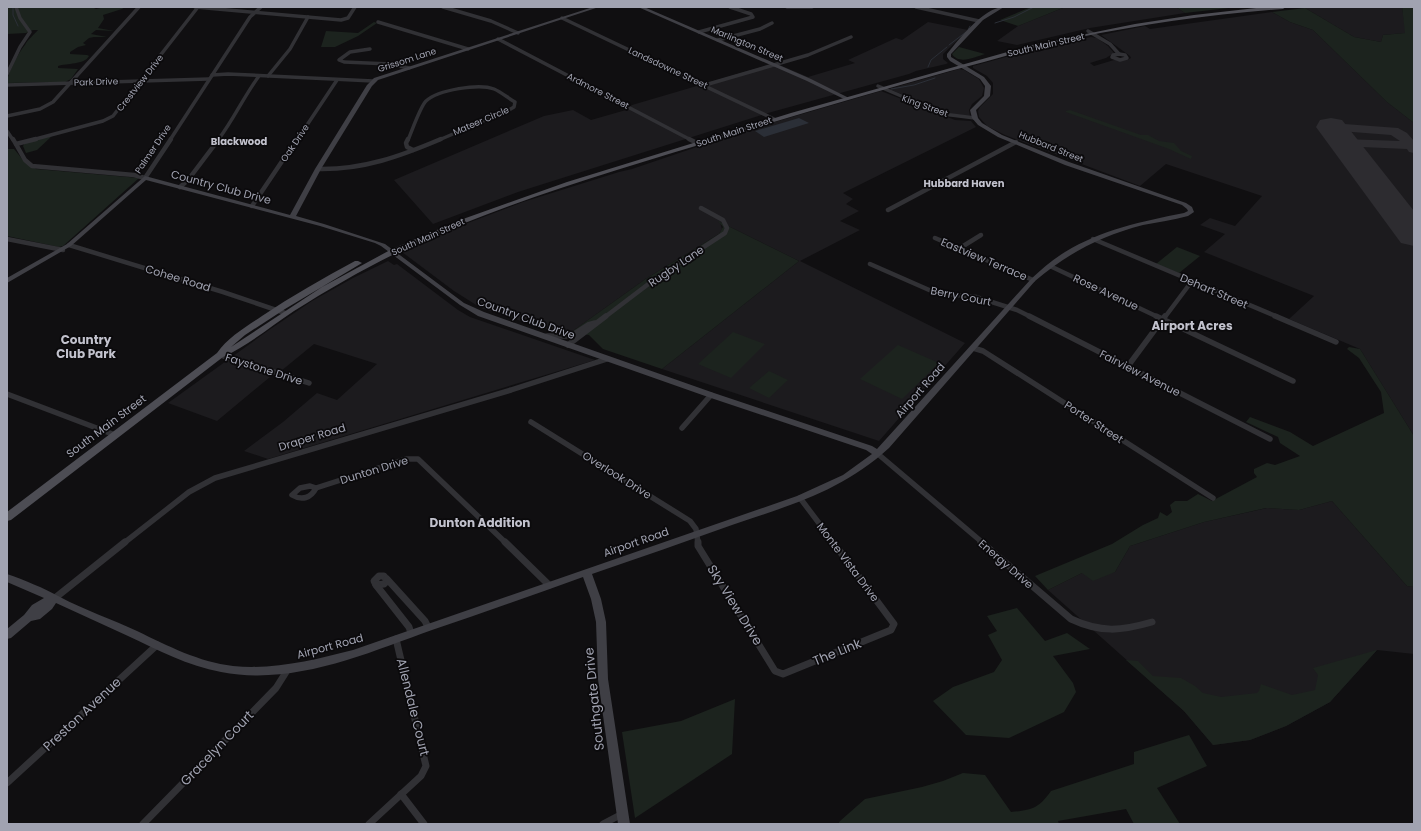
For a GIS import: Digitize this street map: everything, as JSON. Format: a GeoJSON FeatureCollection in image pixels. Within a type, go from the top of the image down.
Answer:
{"type":"FeatureCollection","features":[{"type":"Feature","properties":{"kind":"main road","name":"South Main Street"},"geometry":{"type":"LineString","coordinates":[[7,517],[220,355],[224,346],[281,312],[321,283],[447,222],[502,201],[772,118],[1024,46],[1178,16],[1254,7]]}},
{"type":"Feature","properties":{"kind":"main road","name":"South Main Street"},"geometry":{"type":"LineString","coordinates":[[1090,32],[1191,17],[1271,7],[1283,7]]}},
{"type":"Feature","properties":{"kind":"street"},"geometry":{"type":"LineString","coordinates":[[7,74],[20,47],[30,32],[17,15],[16,7]]}},
{"type":"Feature","properties":{"kind":"street"},"geometry":{"type":"LineString","coordinates":[[7,116],[50,105],[139,7]]}},
{"type":"Feature","properties":{"kind":"street"},"geometry":{"type":"LineString","coordinates":[[195,7],[346,20],[349,18],[355,7]]}},
{"type":"Feature","properties":{"kind":"street","name":"Crestview Drive"},"geometry":{"type":"LineString","coordinates":[[16,144],[109,118],[114,115],[198,7]]}},
{"type":"Feature","properties":{"kind":"street","name":"Palmer Drive"},"geometry":{"type":"LineString","coordinates":[[7,281],[63,250],[145,178],[210,77],[254,13],[261,7]]}},
{"type":"Feature","properties":{"kind":"street"},"geometry":{"type":"LineString","coordinates":[[443,7],[491,21],[518,33]]}},
{"type":"Feature","properties":{"kind":"street","name":"Grissom Lane"},"geometry":{"type":"LineString","coordinates":[[292,217],[318,169],[373,81],[597,7]]}},
{"type":"Feature","properties":{"kind":"street","name":"Marlington Street"},"geometry":{"type":"LineString","coordinates":[[640,7],[775,65],[844,97]]}},
{"type":"Feature","properties":{"kind":"street"},"geometry":{"type":"LineString","coordinates":[[699,32],[753,17],[750,13],[730,7]]}},
{"type":"Feature","properties":{"kind":"street"},"geometry":{"type":"LineString","coordinates":[[787,7],[812,7]]}},
{"type":"Feature","properties":{"kind":"street"},"geometry":{"type":"LineString","coordinates":[[916,7],[979,21]]}},
{"type":"Feature","properties":{"kind":"street"},"geometry":{"type":"LineString","coordinates":[[975,118],[973,112],[974,108],[986,96],[989,89],[982,78],[950,58],[949,54],[979,21],[988,14],[1002,7]]}},
{"type":"Feature","properties":{"kind":"street"},"geometry":{"type":"LineString","coordinates":[[268,76],[290,50],[308,17]]}},
{"type":"Feature","properties":{"kind":"street","name":"Landsdowne Street"},"geometry":{"type":"LineString","coordinates":[[562,18],[772,118]]}},
{"type":"Feature","properties":{"kind":"street"},"geometry":{"type":"LineString","coordinates":[[378,22],[468,49]]}},
{"type":"Feature","properties":{"kind":"street"},"geometry":{"type":"LineString","coordinates":[[718,40],[760,29],[772,23]]}},
{"type":"Feature","properties":{"kind":"street"},"geometry":{"type":"LineString","coordinates":[[1090,32],[1112,46],[1119,54]]}},
{"type":"Feature","properties":{"kind":"street"},"geometry":{"type":"LineString","coordinates":[[705,85],[811,54],[851,37]]}},
{"type":"Feature","properties":{"kind":"street","name":"Ardmore Street"},"geometry":{"type":"LineString","coordinates":[[498,39],[695,142]]}},
{"type":"Feature","properties":{"kind":"street"},"geometry":{"type":"LineString","coordinates":[[370,49],[350,52],[339,60],[344,62],[390,64],[409,68]]}},
{"type":"Feature","properties":{"kind":"street"},"geometry":{"type":"LineString","coordinates":[[180,187],[188,180],[228,127],[249,89],[259,76]]}},
{"type":"Feature","properties":{"kind":"street","name":"Park Drive"},"geometry":{"type":"LineString","coordinates":[[7,85],[259,76],[373,81]]}},
{"type":"Feature","properties":{"kind":"street","name":"Oak Drive"},"geometry":{"type":"LineString","coordinates":[[252,206],[338,80]]}},
{"type":"Feature","properties":{"kind":"street","name":"Mateer Circle"},"geometry":{"type":"LineString","coordinates":[[318,169],[342,169],[366,166],[389,160],[413,150],[509,110],[514,106],[515,102],[494,89],[482,86],[469,87],[432,96],[425,102],[406,143],[407,147],[413,150]]}},
{"type":"Feature","properties":{"kind":"street","name":"King Street"},"geometry":{"type":"LineString","coordinates":[[880,87],[943,114],[975,118]]}},
{"type":"Feature","properties":{"kind":"street","name":"Hubbard Street"},"geometry":{"type":"LineString","coordinates":[[975,118],[986,129],[1016,142],[1085,170],[1184,204],[1191,209]]}},
{"type":"Feature","properties":{"kind":"street","name":"Country Club Drive"},"geometry":{"type":"LineString","coordinates":[[7,131],[27,162],[36,167],[136,175],[354,234],[377,242],[466,306],[493,319],[869,448],[878,454]]}},
{"type":"Feature","properties":{"kind":"street"},"geometry":{"type":"LineString","coordinates":[[888,210],[1016,142]]}},
{"type":"Feature","properties":{"kind":"street","name":"Rugby Lane"},"geometry":{"type":"LineString","coordinates":[[542,336],[569,337],[588,325],[595,323],[676,265],[725,233],[727,228],[723,220],[701,208]]}},
{"type":"Feature","properties":{"kind":"street","name":"Airport Road"},"geometry":{"type":"LineString","coordinates":[[7,578],[55,598],[195,662],[218,668],[255,671],[288,669],[325,662],[428,628],[800,498],[848,477],[878,454],[1033,280],[1050,266],[1093,239],[1125,227],[1188,214],[1191,212],[1191,209]]}},
{"type":"Feature","properties":{"kind":"street"},"geometry":{"type":"LineString","coordinates":[[960,248],[981,234]]}},
{"type":"Feature","properties":{"kind":"street","name":"Eastview Terrace"},"geometry":{"type":"LineString","coordinates":[[935,238],[1033,280]]}},
{"type":"Feature","properties":{"kind":"street"},"geometry":{"type":"LineString","coordinates":[[7,239],[63,250]]}},
{"type":"Feature","properties":{"kind":"street","name":"Dehart Street"},"geometry":{"type":"LineString","coordinates":[[1093,239],[1336,342]]}},
{"type":"Feature","properties":{"kind":"street","name":"Cohee Road"},"geometry":{"type":"LineString","coordinates":[[69,245],[223,292],[281,312]]}},
{"type":"Feature","properties":{"kind":"street","name":"Berry Court"},"geometry":{"type":"LineString","coordinates":[[870,264],[936,293],[976,297],[1009,307]]}},
{"type":"Feature","properties":{"kind":"street","name":"Rose Avenue"},"geometry":{"type":"LineString","coordinates":[[1050,266],[1293,380]]}},
{"type":"Feature","properties":{"kind":"street"},"geometry":{"type":"LineString","coordinates":[[1128,366],[1192,281]]}},
{"type":"Feature","properties":{"kind":"street","name":"Fairview Avenue"},"geometry":{"type":"LineString","coordinates":[[1009,307],[1270,439]]}},
{"type":"Feature","properties":{"kind":"street","name":"Rugby Lane"},"geometry":{"type":"LineString","coordinates":[[568,345],[593,327],[595,323]]}},
{"type":"Feature","properties":{"kind":"street","name":"Porter Street"},"geometry":{"type":"LineString","coordinates":[[973,348],[983,351],[1213,498]]}},
{"type":"Feature","properties":{"kind":"street","name":"Faystone Drive"},"geometry":{"type":"LineString","coordinates":[[220,355],[309,383]]}},
{"type":"Feature","properties":{"kind":"street","name":"Draper Road"},"geometry":{"type":"LineString","coordinates":[[7,635],[28,618],[37,616],[49,606],[55,598],[184,496],[202,484],[215,478],[518,388],[607,359]]}},
{"type":"Feature","properties":{"kind":"street"},"geometry":{"type":"LineString","coordinates":[[7,394],[115,435]]}},
{"type":"Feature","properties":{"kind":"street"},"geometry":{"type":"LineString","coordinates":[[682,428],[711,395]]}},
{"type":"Feature","properties":{"kind":"street","name":"Overlook Drive"},"geometry":{"type":"LineString","coordinates":[[531,422],[690,521],[694,526],[696,534]]}},
{"type":"Feature","properties":{"kind":"street","name":"Energy Drive"},"geometry":{"type":"LineString","coordinates":[[878,454],[1071,619],[1085,625],[1106,630],[1120,630],[1152,622]]}},
{"type":"Feature","properties":{"kind":"street","name":"Dunton Drive"},"geometry":{"type":"LineString","coordinates":[[316,488],[406,459],[418,459],[549,585]]}},
{"type":"Feature","properties":{"kind":"street","name":"Monte Vista Drive"},"geometry":{"type":"LineString","coordinates":[[800,498],[892,620],[893,627]]}},
{"type":"Feature","properties":{"kind":"street","name":"Sky View Drive"},"geometry":{"type":"LineString","coordinates":[[696,534],[698,546],[775,671],[779,674]]}},
{"type":"Feature","properties":{"kind":"street","name":"Southgate Drive"},"geometry":{"type":"LineString","coordinates":[[586,572],[596,599],[601,622],[605,692],[624,819]]}},
{"type":"Feature","properties":{"kind":"street"},"geometry":{"type":"LineString","coordinates":[[411,633],[409,627],[374,582],[377,577],[384,576],[394,585],[425,621],[428,628]]}},
{"type":"Feature","properties":{"kind":"street","name":"The Link"},"geometry":{"type":"LineString","coordinates":[[779,674],[785,674],[891,630],[893,627]]}},
{"type":"Feature","properties":{"kind":"street","name":"Allendale Court"},"geometry":{"type":"LineString","coordinates":[[369,824],[420,776],[426,766],[396,639]]}},
{"type":"Feature","properties":{"kind":"street","name":"Preston Avenue"},"geometry":{"type":"LineString","coordinates":[[7,783],[157,645]]}},
{"type":"Feature","properties":{"kind":"street","name":"Gracelyn Court"},"geometry":{"type":"LineString","coordinates":[[143,824],[276,688],[288,669]]}},
{"type":"Feature","properties":{"kind":"street"},"geometry":{"type":"LineString","coordinates":[[401,794],[424,824]]}},
{"type":"Feature","properties":{"kind":"street"},"geometry":{"type":"LineString","coordinates":[[603,824],[624,819]]}},
{"type":"Feature","properties":{"kind":"shaded area"},"geometry":{"type":"Polygon","coordinates":[[[7,7],[96,7],[94,8],[96,9],[105,7],[125,7],[103,15],[104,19],[98,28],[114,31],[96,30],[91,34],[107,37],[89,38],[83,43],[86,45],[78,47],[70,52],[70,54],[87,55],[89,56],[87,59],[58,66],[58,68],[78,69],[71,79],[65,82],[7,83],[11,69],[17,58],[28,41],[38,30],[33,30],[26,33],[7,34],[7,7]]]}},
{"type":"Feature","properties":{"kind":"shaded area"},"geometry":{"type":"Polygon","coordinates":[[[1031,7],[1065,7],[1018,26],[1000,20],[1031,7]]]}},
{"type":"Feature","properties":{"kind":"shaded area"},"geometry":{"type":"Polygon","coordinates":[[[1065,7],[1176,7],[1185,13],[1090,28],[1017,45],[997,41],[1018,26],[1065,7]]]}},
{"type":"Feature","properties":{"kind":"shaded area"},"geometry":{"type":"Polygon","coordinates":[[[1176,7],[1237,7],[1185,13],[1176,7]]]}},
{"type":"Feature","properties":{"kind":"shaded area"},"geometry":{"type":"Polygon","coordinates":[[[1402,7],[1406,33],[1383,35],[1381,42],[1354,37],[1305,8],[1402,7]]]}},
{"type":"Feature","properties":{"kind":"shaded area"},"geometry":{"type":"Polygon","coordinates":[[[1402,7],[1414,7],[1414,123],[1387,102],[1313,30],[1290,22],[1272,12],[1305,8],[1354,37],[1381,42],[1383,35],[1405,33],[1402,7]]]}},
{"type":"Feature","properties":{"kind":"shaded area"},"geometry":{"type":"Polygon","coordinates":[[[1272,12],[1290,22],[1313,30],[1387,102],[1414,123],[1414,436],[1360,349],[1289,319],[1314,296],[1204,252],[1225,234],[1200,225],[1210,218],[1235,226],[1262,196],[1166,164],[1140,186],[1005,135],[987,126],[979,117],[978,111],[980,107],[993,94],[993,83],[987,76],[973,68],[973,66],[1035,49],[1091,37],[1097,38],[1108,46],[1114,53],[1106,58],[1090,63],[1094,66],[1114,60],[1127,60],[1131,58],[1101,35],[1145,26],[1150,29],[1272,12]]]}},
{"type":"Feature","properties":{"kind":"shaded area"},"geometry":{"type":"Polygon","coordinates":[[[374,22],[377,23],[358,36],[335,47],[321,47],[326,31],[358,33],[374,22]]]}},
{"type":"Feature","properties":{"kind":"shaded area"},"geometry":{"type":"Polygon","coordinates":[[[928,22],[968,30],[943,54],[943,59],[948,63],[946,64],[916,71],[768,113],[518,192],[433,224],[394,180],[544,116],[573,110],[591,120],[626,110],[632,105],[775,63],[808,77],[855,63],[848,60],[896,38],[902,40],[928,22]]]}},
{"type":"Feature","properties":{"kind":"shaded area"},"geometry":{"type":"Polygon","coordinates":[[[959,47],[985,54],[963,60],[959,59],[952,54],[959,47]]]}},
{"type":"Feature","properties":{"kind":"shaded area"},"geometry":{"type":"Polygon","coordinates":[[[959,69],[964,70],[979,79],[984,88],[982,96],[972,104],[969,110],[970,116],[946,113],[889,89],[959,69]]]}},
{"type":"Feature","properties":{"kind":"shaded area"},"geometry":{"type":"Polygon","coordinates":[[[881,91],[955,120],[971,121],[976,127],[843,193],[853,199],[846,204],[859,211],[840,221],[860,230],[800,261],[965,343],[879,441],[662,369],[799,261],[720,222],[722,229],[719,234],[647,278],[570,333],[555,332],[481,308],[454,291],[402,252],[452,229],[523,202],[632,169],[747,130],[881,91]]]}},
{"type":"Feature","properties":{"kind":"shaded area"},"geometry":{"type":"Polygon","coordinates":[[[1070,110],[1141,135],[1148,135],[1159,141],[1174,143],[1181,151],[1192,156],[1191,159],[1169,149],[1066,112],[1070,110]]]}},
{"type":"Feature","properties":{"kind":"shaded area"},"geometry":{"type":"Polygon","coordinates":[[[799,118],[809,123],[764,137],[755,131],[799,118]]]}},
{"type":"Feature","properties":{"kind":"shaded area"},"geometry":{"type":"Polygon","coordinates":[[[52,136],[37,150],[26,153],[23,146],[25,143],[52,136]]]}},
{"type":"Feature","properties":{"kind":"shaded area"},"geometry":{"type":"Polygon","coordinates":[[[7,149],[14,149],[23,160],[36,169],[139,178],[63,246],[59,247],[7,236],[7,149]]]}},
{"type":"Feature","properties":{"kind":"shaded area"},"geometry":{"type":"Polygon","coordinates":[[[718,221],[799,261],[662,369],[603,349],[589,335],[570,333],[647,278],[719,234],[723,227],[718,221]]]}},
{"type":"Feature","properties":{"kind":"shaded area"},"geometry":{"type":"Polygon","coordinates":[[[1177,247],[1200,256],[1179,273],[1156,264],[1177,247]]]}},
{"type":"Feature","properties":{"kind":"shaded area"},"geometry":{"type":"Polygon","coordinates":[[[388,261],[394,265],[397,264],[458,310],[470,317],[595,360],[268,459],[244,451],[283,422],[317,393],[337,400],[377,364],[314,344],[281,371],[270,377],[217,421],[168,403],[312,301],[353,278],[388,261]]]}},
{"type":"Feature","properties":{"kind":"shaded area"},"geometry":{"type":"Polygon","coordinates":[[[733,332],[765,344],[731,378],[698,364],[733,332]]]}},
{"type":"Feature","properties":{"kind":"shaded area"},"geometry":{"type":"Polygon","coordinates":[[[898,345],[939,363],[902,399],[860,379],[898,345]]]}},
{"type":"Feature","properties":{"kind":"shaded area"},"geometry":{"type":"Polygon","coordinates":[[[1349,347],[1360,349],[1414,436],[1414,587],[1407,586],[1332,501],[1299,510],[1266,508],[1204,522],[1130,546],[1115,572],[1093,581],[1082,573],[1048,590],[1035,576],[1112,544],[1143,525],[1158,518],[1160,512],[1167,516],[1172,512],[1170,505],[1175,501],[1187,501],[1198,494],[1212,501],[1257,477],[1254,473],[1254,469],[1267,463],[1275,465],[1300,456],[1280,443],[1278,437],[1246,422],[1250,417],[1290,432],[1313,446],[1384,413],[1381,392],[1359,358],[1347,349],[1349,347]]]}},
{"type":"Feature","properties":{"kind":"shaded area"},"geometry":{"type":"Polygon","coordinates":[[[769,371],[788,380],[769,398],[749,388],[769,371]]]}},
{"type":"Feature","properties":{"kind":"shaded area"},"geometry":{"type":"Polygon","coordinates":[[[1332,501],[1407,586],[1414,587],[1414,654],[1377,650],[1330,702],[1286,726],[1250,740],[1213,745],[1184,711],[1048,590],[1082,573],[1115,572],[1130,546],[1204,522],[1267,508],[1299,510],[1332,501]]]}},
{"type":"Feature","properties":{"kind":"shaded area"},"geometry":{"type":"Polygon","coordinates":[[[1017,608],[1045,641],[1067,633],[1090,649],[1053,656],[1073,683],[1076,692],[1064,712],[1009,738],[966,735],[933,701],[953,687],[994,672],[1002,660],[988,635],[997,631],[987,616],[1017,608]]]}},
{"type":"Feature","properties":{"kind":"shaded area"},"geometry":{"type":"Polygon","coordinates":[[[1377,650],[1330,702],[1286,726],[1250,740],[1213,745],[1184,711],[1126,660],[1138,661],[1153,676],[1181,678],[1195,686],[1203,693],[1221,697],[1257,693],[1261,684],[1292,695],[1315,690],[1318,675],[1313,668],[1377,650]]]}},
{"type":"Feature","properties":{"kind":"shaded area"},"geometry":{"type":"Polygon","coordinates":[[[735,699],[732,754],[635,818],[622,732],[681,721],[735,699]]]}},
{"type":"Feature","properties":{"kind":"shaded area"},"geometry":{"type":"Polygon","coordinates":[[[1189,735],[1207,766],[1157,788],[1180,824],[1134,824],[1126,809],[1058,821],[1059,824],[838,824],[865,799],[922,787],[963,773],[985,775],[1011,812],[1034,808],[1042,802],[1051,791],[1134,764],[1134,752],[1189,735]]]}},
{"type":"Feature","properties":{"kind":"waterway"},"geometry":{"type":"LineString","coordinates":[[13,7],[13,15],[18,26]]}},
{"type":"Feature","properties":{"kind":"waterway"},"geometry":{"type":"LineString","coordinates":[[995,23],[1014,17],[1034,7]]}},
{"type":"Feature","properties":{"kind":"waterway"},"geometry":{"type":"LineString","coordinates":[[968,30],[970,26]]}},
{"type":"Feature","properties":{"kind":"waterway"},"geometry":{"type":"LineString","coordinates":[[949,45],[966,32]]}},
{"type":"Feature","properties":{"kind":"waterway"},"geometry":{"type":"LineString","coordinates":[[928,67],[931,60],[947,47]]}},
{"type":"Feature","properties":{"kind":"waterway"},"geometry":{"type":"LineString","coordinates":[[891,89],[914,85],[935,78]]}},
{"type":"Feature","properties":{"kind":"taxiway"},"geometry":{"type":"LineString","coordinates":[[1331,127],[1394,131],[1403,136],[1411,145]]}},
{"type":"Feature","properties":{"kind":"taxiway"},"geometry":{"type":"LineString","coordinates":[[1343,143],[1411,145]]}},
{"type":"Feature","properties":{"kind":"taxiway"},"geometry":{"type":"LineString","coordinates":[[1411,145],[1414,149]]}},
{"type":"Feature","properties":{"kind":"runway"},"geometry":{"type":"LineString","coordinates":[[1331,127],[1414,235]]}},
{"type":"Feature","properties":{"kind":"district","name":"Blackwood"},"geometry":{"type":"Point","coordinates":[239,141]}},
{"type":"Feature","properties":{"kind":"district","name":"Hubbard Haven"},"geometry":{"type":"Point","coordinates":[964,183]}},
{"type":"Feature","properties":{"kind":"district","name":"Airport Acres"},"geometry":{"type":"Point","coordinates":[1192,325]}},
{"type":"Feature","properties":{"kind":"district","name":"Country Club Park"},"geometry":{"type":"Point","coordinates":[86,346]}},
{"type":"Feature","properties":{"kind":"district","name":"Dunton Addition"},"geometry":{"type":"Point","coordinates":[480,522]}}]}
